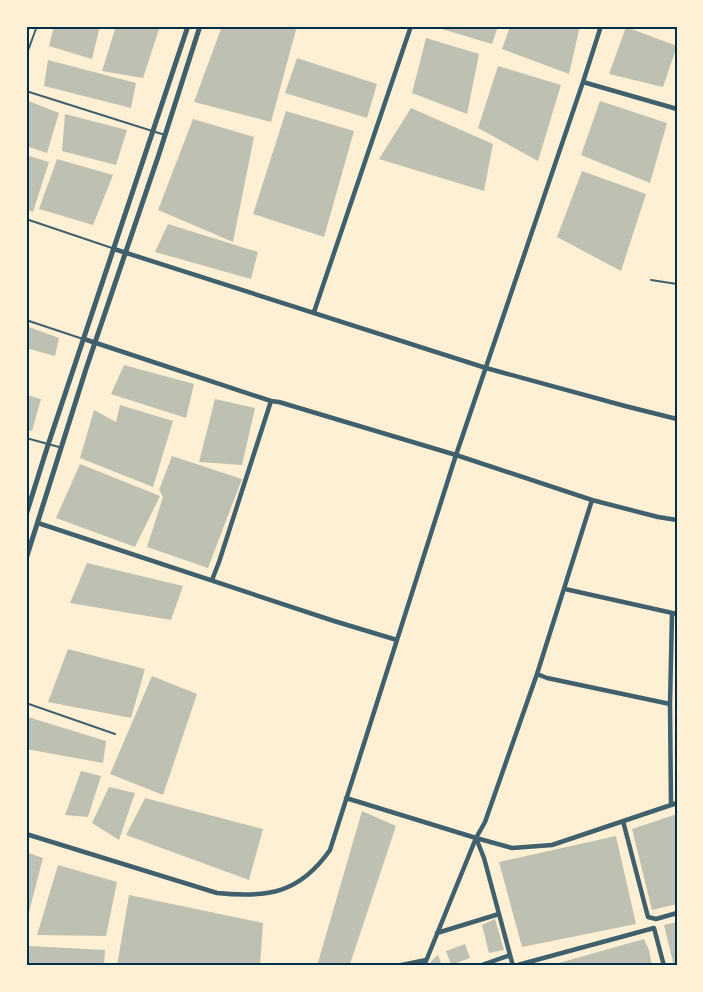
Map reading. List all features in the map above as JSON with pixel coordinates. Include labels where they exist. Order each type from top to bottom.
[{"type":"street","points":[[26,515],[188,26]]},
{"type":"street","points":[[26,559],[200,26]]},
{"type":"street","points":[[314,312],[411,26]]},
{"type":"street","points":[[26,834],[217,893],[233,895],[265,894],[282,890],[299,882],[319,865],[330,850],[456,455],[583,82],[600,26]]},
{"type":"street","points":[[583,82],[677,109]]},
{"type":"street","points":[[114,249],[486,368],[677,419]]},
{"type":"street","points":[[84,339],[271,401],[456,455],[592,500],[677,520]]},
{"type":"street","points":[[212,580],[271,401]]},
{"type":"street","points":[[424,966],[476,838],[486,822],[565,589],[592,500]]},
{"type":"street","points":[[38,523],[396,640]]},
{"type":"street","points":[[565,589],[674,614],[670,704],[671,805]]},
{"type":"street","points":[[537,674],[547,678],[670,704]]},
{"type":"street","points":[[346,798],[512,848],[552,845],[677,803]]},
{"type":"street","points":[[623,821],[648,917],[656,919],[677,913]]},
{"type":"street","points":[[476,838],[484,858],[513,966],[654,928],[664,966]]},
{"type":"street","points":[[437,933],[499,914]]},
{"type":"street","points":[[479,966],[510,955]]},
{"type":"street","points":[[397,966],[426,960]]},
{"type":"lane","points":[[26,56],[37,26]]},
{"type":"lane","points":[[26,91],[165,135]]},
{"type":"lane","points":[[26,219],[114,249]]},
{"type":"lane","points":[[651,280],[677,284]]},
{"type":"lane","points":[[26,320],[84,339]]},
{"type":"lane","points":[[26,438],[62,448]]},
{"type":"lane","points":[[26,703],[115,734]]},
{"type":"building","points":[[54,26],[100,26],[92,59],[49,46]]},
{"type":"building","points":[[116,26],[160,26],[143,78],[102,71]]},
{"type":"building","points":[[222,26],[297,26],[271,122],[194,102]]},
{"type":"building","points":[[432,26],[498,26],[492,44]]},
{"type":"building","points":[[510,26],[580,26],[569,74],[502,49]]},
{"type":"building","points":[[626,27],[677,46],[663,87],[609,74]]},
{"type":"building","points":[[426,38],[479,54],[467,114],[412,93]]},
{"type":"building","points":[[297,58],[377,84],[367,118],[285,93]]},
{"type":"building","points":[[48,60],[136,83],[131,108],[44,86]]},
{"type":"building","points":[[498,66],[561,85],[538,161],[478,128]]},
{"type":"building","points":[[26,100],[59,113],[47,153],[26,146]]},
{"type":"building","points":[[600,101],[667,123],[650,183],[581,155]]},
{"type":"building","points":[[411,108],[493,144],[484,191],[379,159]]},
{"type":"building","points":[[286,111],[354,131],[324,237],[253,214]]},
{"type":"building","points":[[65,114],[127,130],[116,165],[62,151]]},
{"type":"building","points":[[193,119],[254,137],[233,242],[158,210]]},
{"type":"building","points":[[26,155],[49,162],[33,212],[26,209]]},
{"type":"building","points":[[57,159],[113,175],[93,225],[39,209]]},
{"type":"building","points":[[582,171],[646,194],[621,271],[557,237]]},
{"type":"building","points":[[168,224],[258,252],[251,279],[155,252]]},
{"type":"building","points":[[26,326],[59,338],[55,356],[26,348]]},
{"type":"building","points":[[124,365],[194,384],[186,418],[111,394]]},
{"type":"building","points":[[26,395],[41,399],[32,431],[26,429]]},
{"type":"building","points":[[215,399],[255,408],[242,465],[199,462]]},
{"type":"building","points":[[120,405],[173,421],[153,487],[80,458],[94,410],[116,422]]},
{"type":"building","points":[[172,456],[242,479],[208,568],[147,547],[163,497],[159,490]]},
{"type":"building","points":[[80,464],[160,496],[135,547],[56,518]]},
{"type":"building","points":[[87,563],[183,586],[171,620],[70,603]]},
{"type":"building","points":[[68,649],[145,669],[131,718],[48,702]]},
{"type":"building","points":[[152,676],[197,694],[163,795],[110,774]]},
{"type":"building","points":[[28,717],[106,741],[103,763],[26,749],[26,722]]},
{"type":"building","points":[[81,771],[101,776],[88,817],[65,815]]},
{"type":"building","points":[[109,787],[135,793],[119,840],[92,823]]},
{"type":"building","points":[[145,798],[263,829],[249,880],[126,835]]},
{"type":"building","points":[[362,811],[396,826],[350,964],[317,966]]},
{"type":"building","points":[[677,814],[677,904],[652,910],[632,829]]},
{"type":"building","points":[[616,836],[636,924],[522,947],[499,862]]},
{"type":"building","points":[[26,852],[43,858],[28,916],[26,915]]},
{"type":"building","points":[[58,865],[117,882],[106,936],[37,935]]},
{"type":"building","points":[[129,895],[263,923],[260,966],[117,966]]},
{"type":"building","points":[[495,919],[504,950],[489,953],[482,925]]},
{"type":"building","points":[[677,922],[677,966],[674,966],[664,925]]},
{"type":"building","points":[[644,939],[649,950],[652,966],[548,966]]},
{"type":"building","points":[[465,944],[470,958],[451,965],[446,951]]},
{"type":"building","points":[[29,946],[105,950],[104,966],[26,966]]},
{"type":"building","points":[[438,955],[442,966],[430,966],[431,961]]}]
